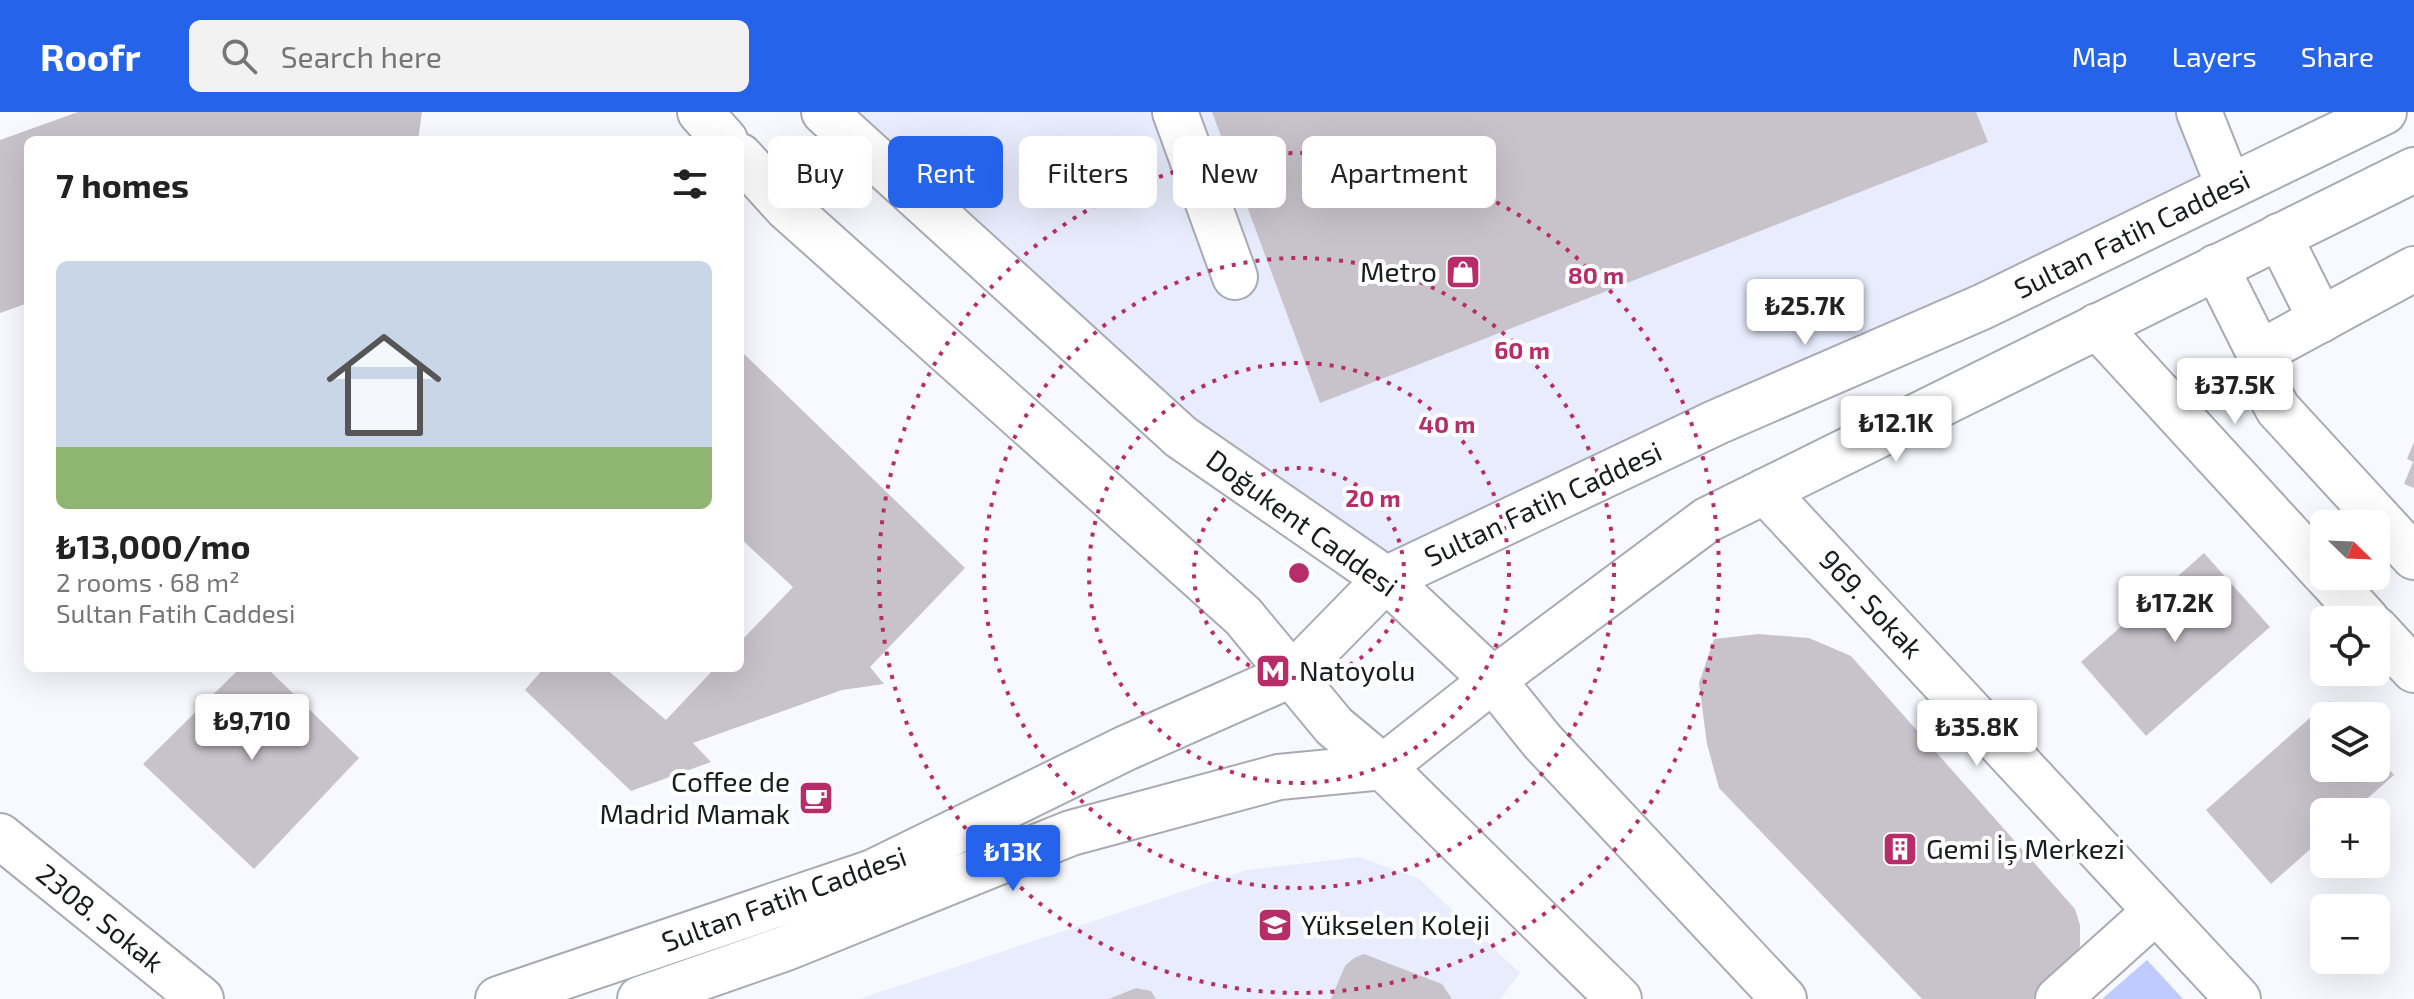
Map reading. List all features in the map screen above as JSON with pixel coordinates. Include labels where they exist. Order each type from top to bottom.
[{"type":"main road","points":[[700,112],[721,136]]},
{"type":"main road","name":"Doğukent Caddesi","points":[[824,112],[1181,437],[1386,579],[1493,680],[1542,741],[1784,999]]},
{"type":"main road","points":[[1175,112],[1235,277]]},
{"type":"main road","points":[[2199,112],[2229,187]]},
{"type":"main road","name":"Sultan Fatih Caddesi","points":[[498,999],[873,872],[1126,748],[1293,674],[1386,579],[1717,422],[1982,307],[2384,112]]},
{"type":"main road","points":[[744,160],[798,217],[1243,616],[1334,726],[1383,767],[1619,999]]},
{"type":"main road","points":[[1383,767],[1493,680],[1707,520],[2414,170]]},
{"type":"main road","points":[[2279,236],[2321,320]]},
{"type":"main road","points":[[2216,267],[2259,353],[2262,380],[2278,409],[2414,557]]},
{"type":"main road","points":[[2259,353],[2414,269]]},
{"type":"main road","points":[[2097,326],[2310,557]]},
{"type":"main road","name":"969. Sokak","points":[[1765,491],[2238,999]]},
{"type":"main road","points":[[2340,590],[2355,606]]},
{"type":"main road","points":[[2390,644],[2414,670]]},
{"type":"main road","name":"Sultan Fatih Caddesi","points":[[640,999],[786,948],[1071,833],[1279,777],[1383,767]]},
{"type":"main road","name":"2308. Sokak","points":[[0,836],[201,999]]},
{"type":"main road","points":[[2058,999],[2156,911]]},
{"type":"shaded area","points":[[824,112],[2199,112],[2229,187],[1386,579],[1180,437],[929,208],[1003,208],[1003,136],[888,136],[888,170],[872,156],[872,136],[850,136]]},
{"type":"shaded area","name":"Yükselen Koleji","points":[[1359,857],[1418,878],[1520,973],[1500,999],[859,999],[1247,870]]},
{"type":"shaded area","points":[[2147,960],[2183,999],[2102,999]]},
{"type":"building","points":[[78,112],[422,112],[419,136],[24,136],[24,304],[0,313],[0,140]]},
{"type":"building","name":"Metro","points":[[1212,112],[1976,112],[1988,142],[1320,403],[1248,208],[1286,208],[1286,136],[1221,136]]},
{"type":"building","points":[[744,354],[965,568],[870,667],[884,684],[842,690],[693,743],[711,762],[631,791],[525,690],[541,672],[610,672],[666,720],[711,672],[744,672],[744,638],[793,587],[744,542]]},
{"type":"building","points":[[2414,442],[2414,488],[2404,484],[2413,462],[2407,459]]},
{"type":"building","points":[[2204,553],[2270,627],[2146,736],[2081,662]]},
{"type":"building","name":"Gemi İş Merkezi","points":[[1759,634],[1809,638],[1851,656],[2075,909],[2080,925],[2080,946],[2073,962],[2033,999],[1922,999],[1719,788],[1707,744],[1699,683],[1714,639]]},
{"type":"building","points":[[236,672],[271,672],[359,758],[254,869],[143,764]]},
{"type":"building","points":[[2310,718],[2310,782],[2386,782],[2368,798],[2310,798],[2310,849],[2271,884],[2206,810]]},
{"type":"building","points":[[1364,954],[1442,984],[1452,999],[1331,999],[1345,966]]},
{"type":"building","points":[[1136,988],[1151,991],[1156,999],[1109,999]]},
{"type":"place","name":"Metro","points":[[1463,272]]},
{"type":"place","name":"Natoyolu","points":[[1273,671]]},
{"type":"place","name":"Coffee de Madrid Mamak","points":[[816,798]]},
{"type":"place","name":"Gemi İş Merkezi","points":[[1900,849]]},
{"type":"place","name":"Yükselen Koleji","points":[[1275,925]]}]
